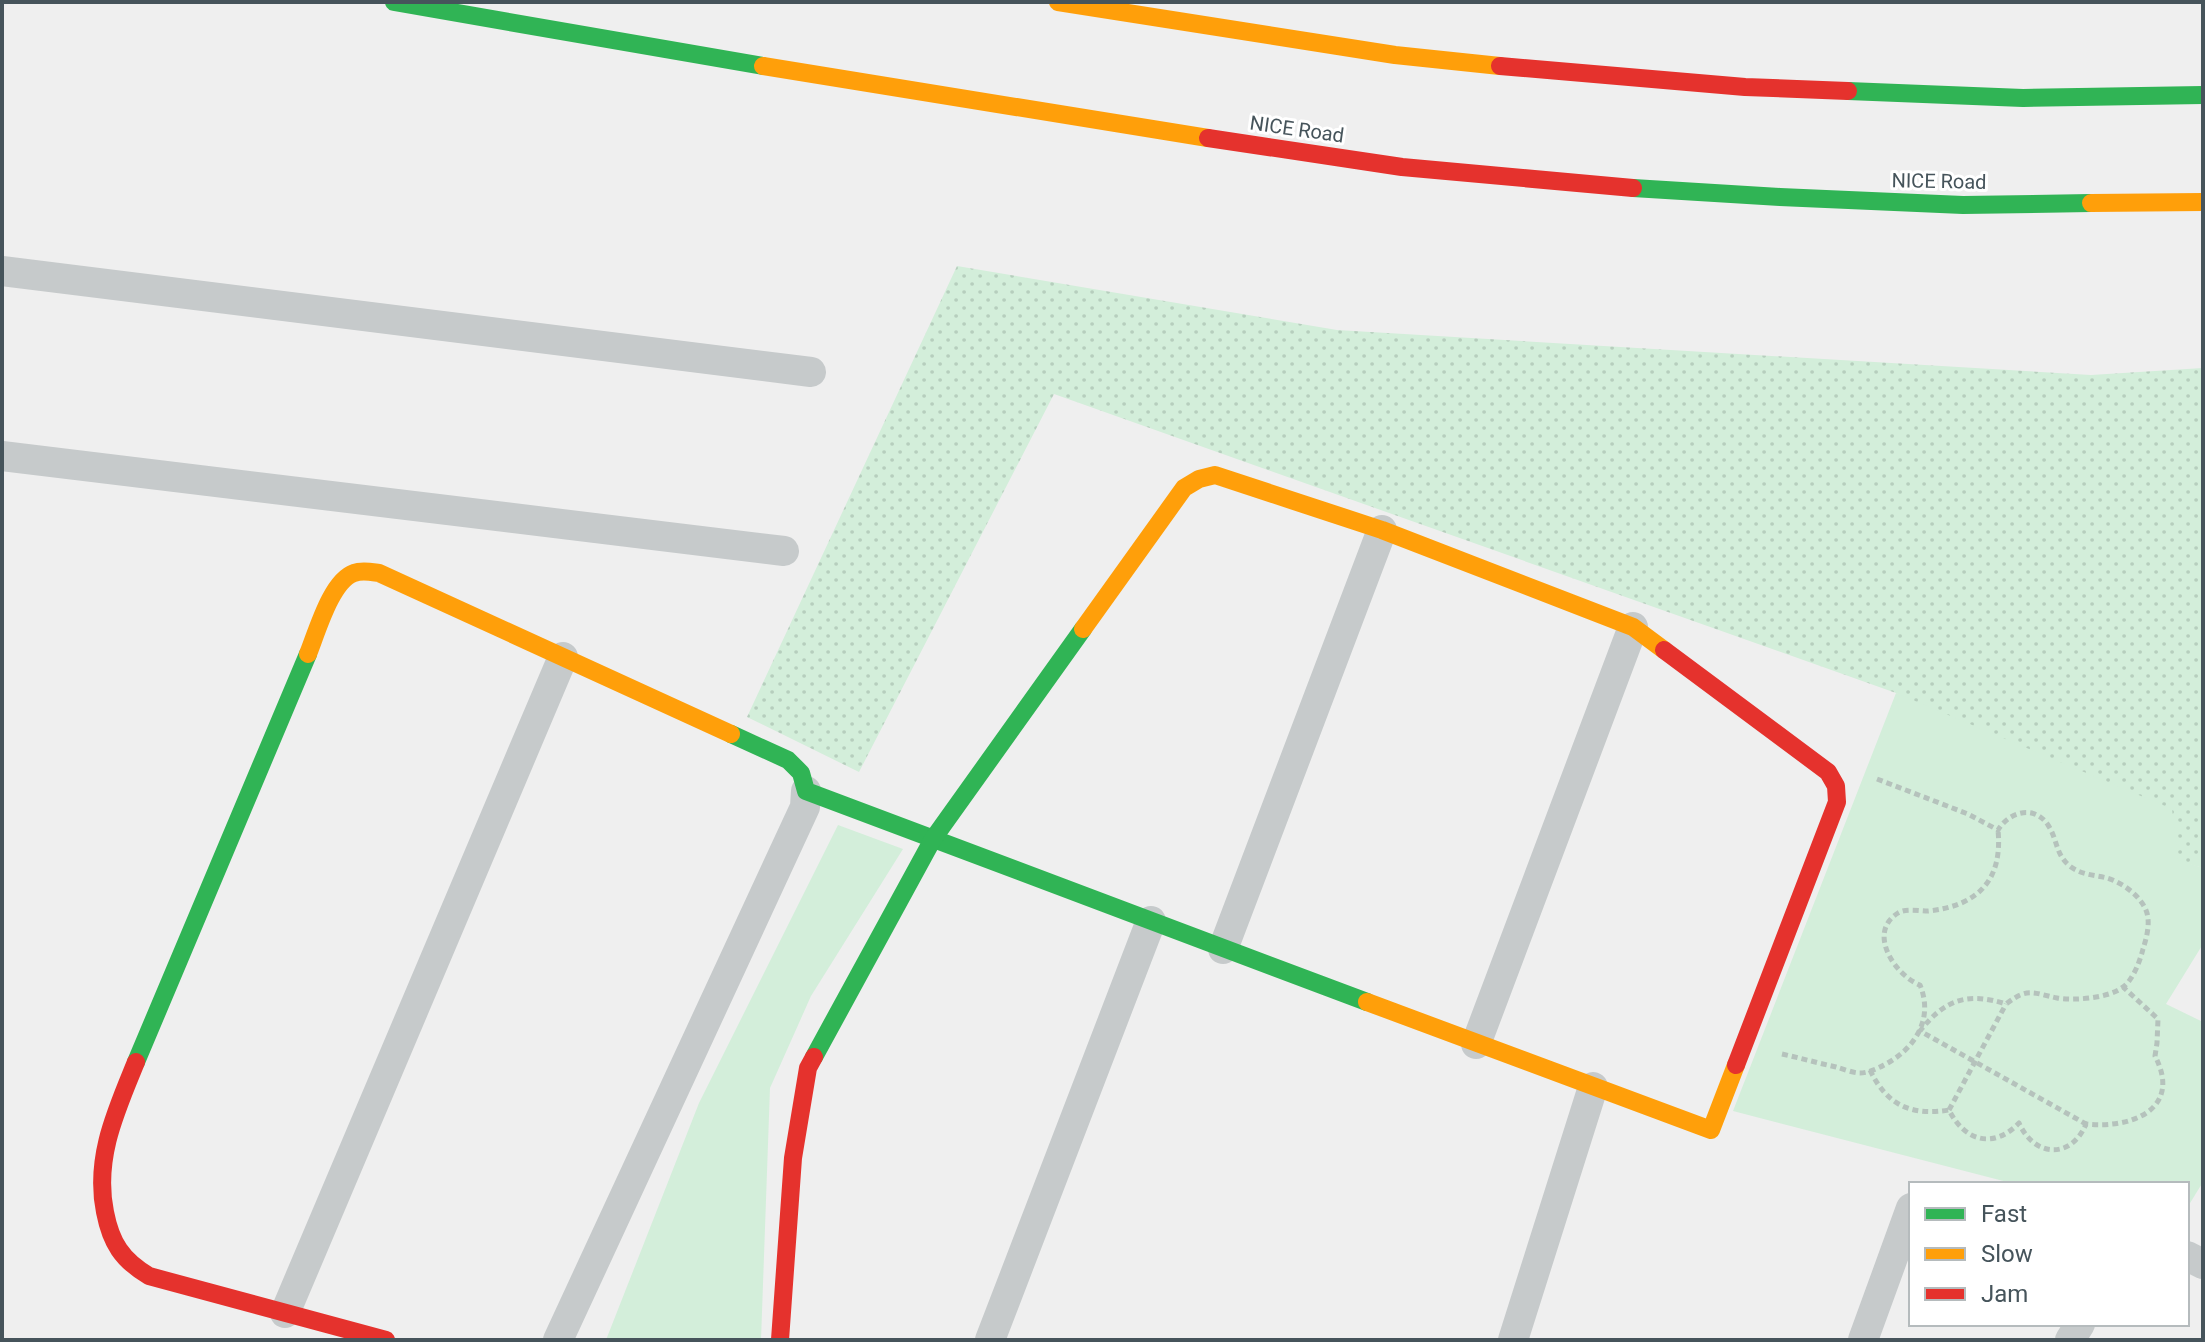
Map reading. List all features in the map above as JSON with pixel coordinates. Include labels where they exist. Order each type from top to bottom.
[{"type":"main road","name":"NICE Road","points":[[394,2],[757,65],[1402,167],[1575,184],[1810,199],[1963,205],[2203,202]]},
{"type":"main road","points":[[1058,2],[1395,55],[1563,73],[1745,87],[2023,98],[2203,95]]},
{"type":"main road","points":[[386,1340],[149,1276],[130,1265],[116,1247],[104,1209],[102,1163],[108,1132],[118,1105],[336,587],[347,574],[363,570],[379,573],[788,760],[801,773],[806,791],[933,839],[1151,921],[1223,949],[1476,1044],[1711,1130],[1837,802],[1836,786],[1828,772],[1633,627],[1382,530],[1215,475],[1199,479],[1184,488],[933,839],[808,1068],[793,1158],[780,1340]]},
{"type":"street","points":[[2,271],[811,372]]},
{"type":"street","points":[[2,456],[784,551]]},
{"type":"street","points":[[1223,949],[1382,530]]},
{"type":"street","points":[[1476,1044],[1633,627]]},
{"type":"street","points":[[285,1313],[563,657]]},
{"type":"street","points":[[558,1340],[805,807],[806,791]]},
{"type":"street","points":[[990,1340],[1151,921]]},
{"type":"street","points":[[1513,1340],[1593,1087]]},
{"type":"street","points":[[1863,1340],[1909,1214]]},
{"type":"path","points":[[1869,776],[1968,814],[1998,830]]},
{"type":"path","points":[[1920,1031],[1925,1019],[1924,994],[1920,985],[1904,977],[1889,956],[1885,944],[1888,923],[1902,910],[1953,907],[1979,892],[1989,882],[1999,856],[1998,830],[2012,815],[2023,812],[2042,818],[2049,826],[2062,859],[2071,867],[2109,878],[2124,886],[2143,905],[2149,917],[2147,934],[2135,970],[2123,987],[2094,997],[2075,999],[2029,993],[2006,1004],[1949,1110]]},
{"type":"path","points":[[1920,1031],[2086,1124],[2105,1126],[2125,1123],[2142,1116],[2157,1104],[2163,1078],[2155,1056],[2158,1019],[2123,987]]},
{"type":"path","points":[[1744,1043],[1861,1073],[1904,1052],[1932,1015],[1948,1005],[1967,999],[1987,998],[2006,1004]]},
{"type":"path","points":[[1870,1070],[1876,1083],[1895,1103],[1913,1111],[1931,1113],[1949,1110]]},
{"type":"path","points":[[1949,1110],[1965,1132],[1978,1138],[2001,1137],[2019,1123],[2032,1143],[2055,1150],[2075,1142],[2086,1124]]},
{"type":"green space","points":[[957,266],[1337,330],[2091,375],[2203,368],[2203,868],[2178,861],[1896,693],[1054,394],[859,772],[747,717]]},
{"type":"green space","points":[[1896,693],[2172,809],[2178,860],[2203,868],[2203,944],[2166,1004],[2203,1022],[2203,1182],[2189,1205],[2189,1182],[2007,1182],[1733,1111]]},
{"type":"green space","points":[[838,825],[903,849],[811,996],[770,1088],[761,1340],[606,1340],[699,1103]]},
{"type":"traffic: fast","points":[[394,2],[763,66]]},
{"type":"traffic: fast","points":[[1848,91],[2023,98],[2203,95]]},
{"type":"traffic: fast","points":[[1633,188],[1963,205],[2091,203]]},
{"type":"traffic: fast","points":[[814,1057],[933,839],[1083,629]]},
{"type":"traffic: fast","points":[[136,1062],[308,654]]},
{"type":"traffic: fast","points":[[731,734],[788,760],[801,773],[806,791],[1367,1002]]},
{"type":"traffic: slow","points":[[1058,2],[1395,55],[1500,66]]},
{"type":"traffic: slow","points":[[763,66],[1208,138]]},
{"type":"traffic: slow","points":[[2091,203],[2203,202]]},
{"type":"traffic: slow","points":[[1083,629],[1184,488],[1199,479],[1215,475],[1382,530],[1633,627],[1664,650]]},
{"type":"traffic: slow","points":[[308,654],[338,586],[354,573],[379,573],[731,734]]},
{"type":"traffic: slow","points":[[1367,1002],[1711,1130],[1736,1065]]},
{"type":"traffic: jam","points":[[1500,66],[1745,87],[1848,91]]},
{"type":"traffic: jam","points":[[1208,138],[1402,167],[1633,188]]},
{"type":"traffic: jam","points":[[1664,650],[1828,772],[1836,786],[1837,802],[1736,1065]]},
{"type":"traffic: jam","points":[[780,1340],[793,1158],[808,1068],[814,1057]]},
{"type":"traffic: jam","points":[[136,1062],[109,1135],[102,1173],[108,1223],[114,1242],[125,1257],[149,1276],[386,1340]]}]
